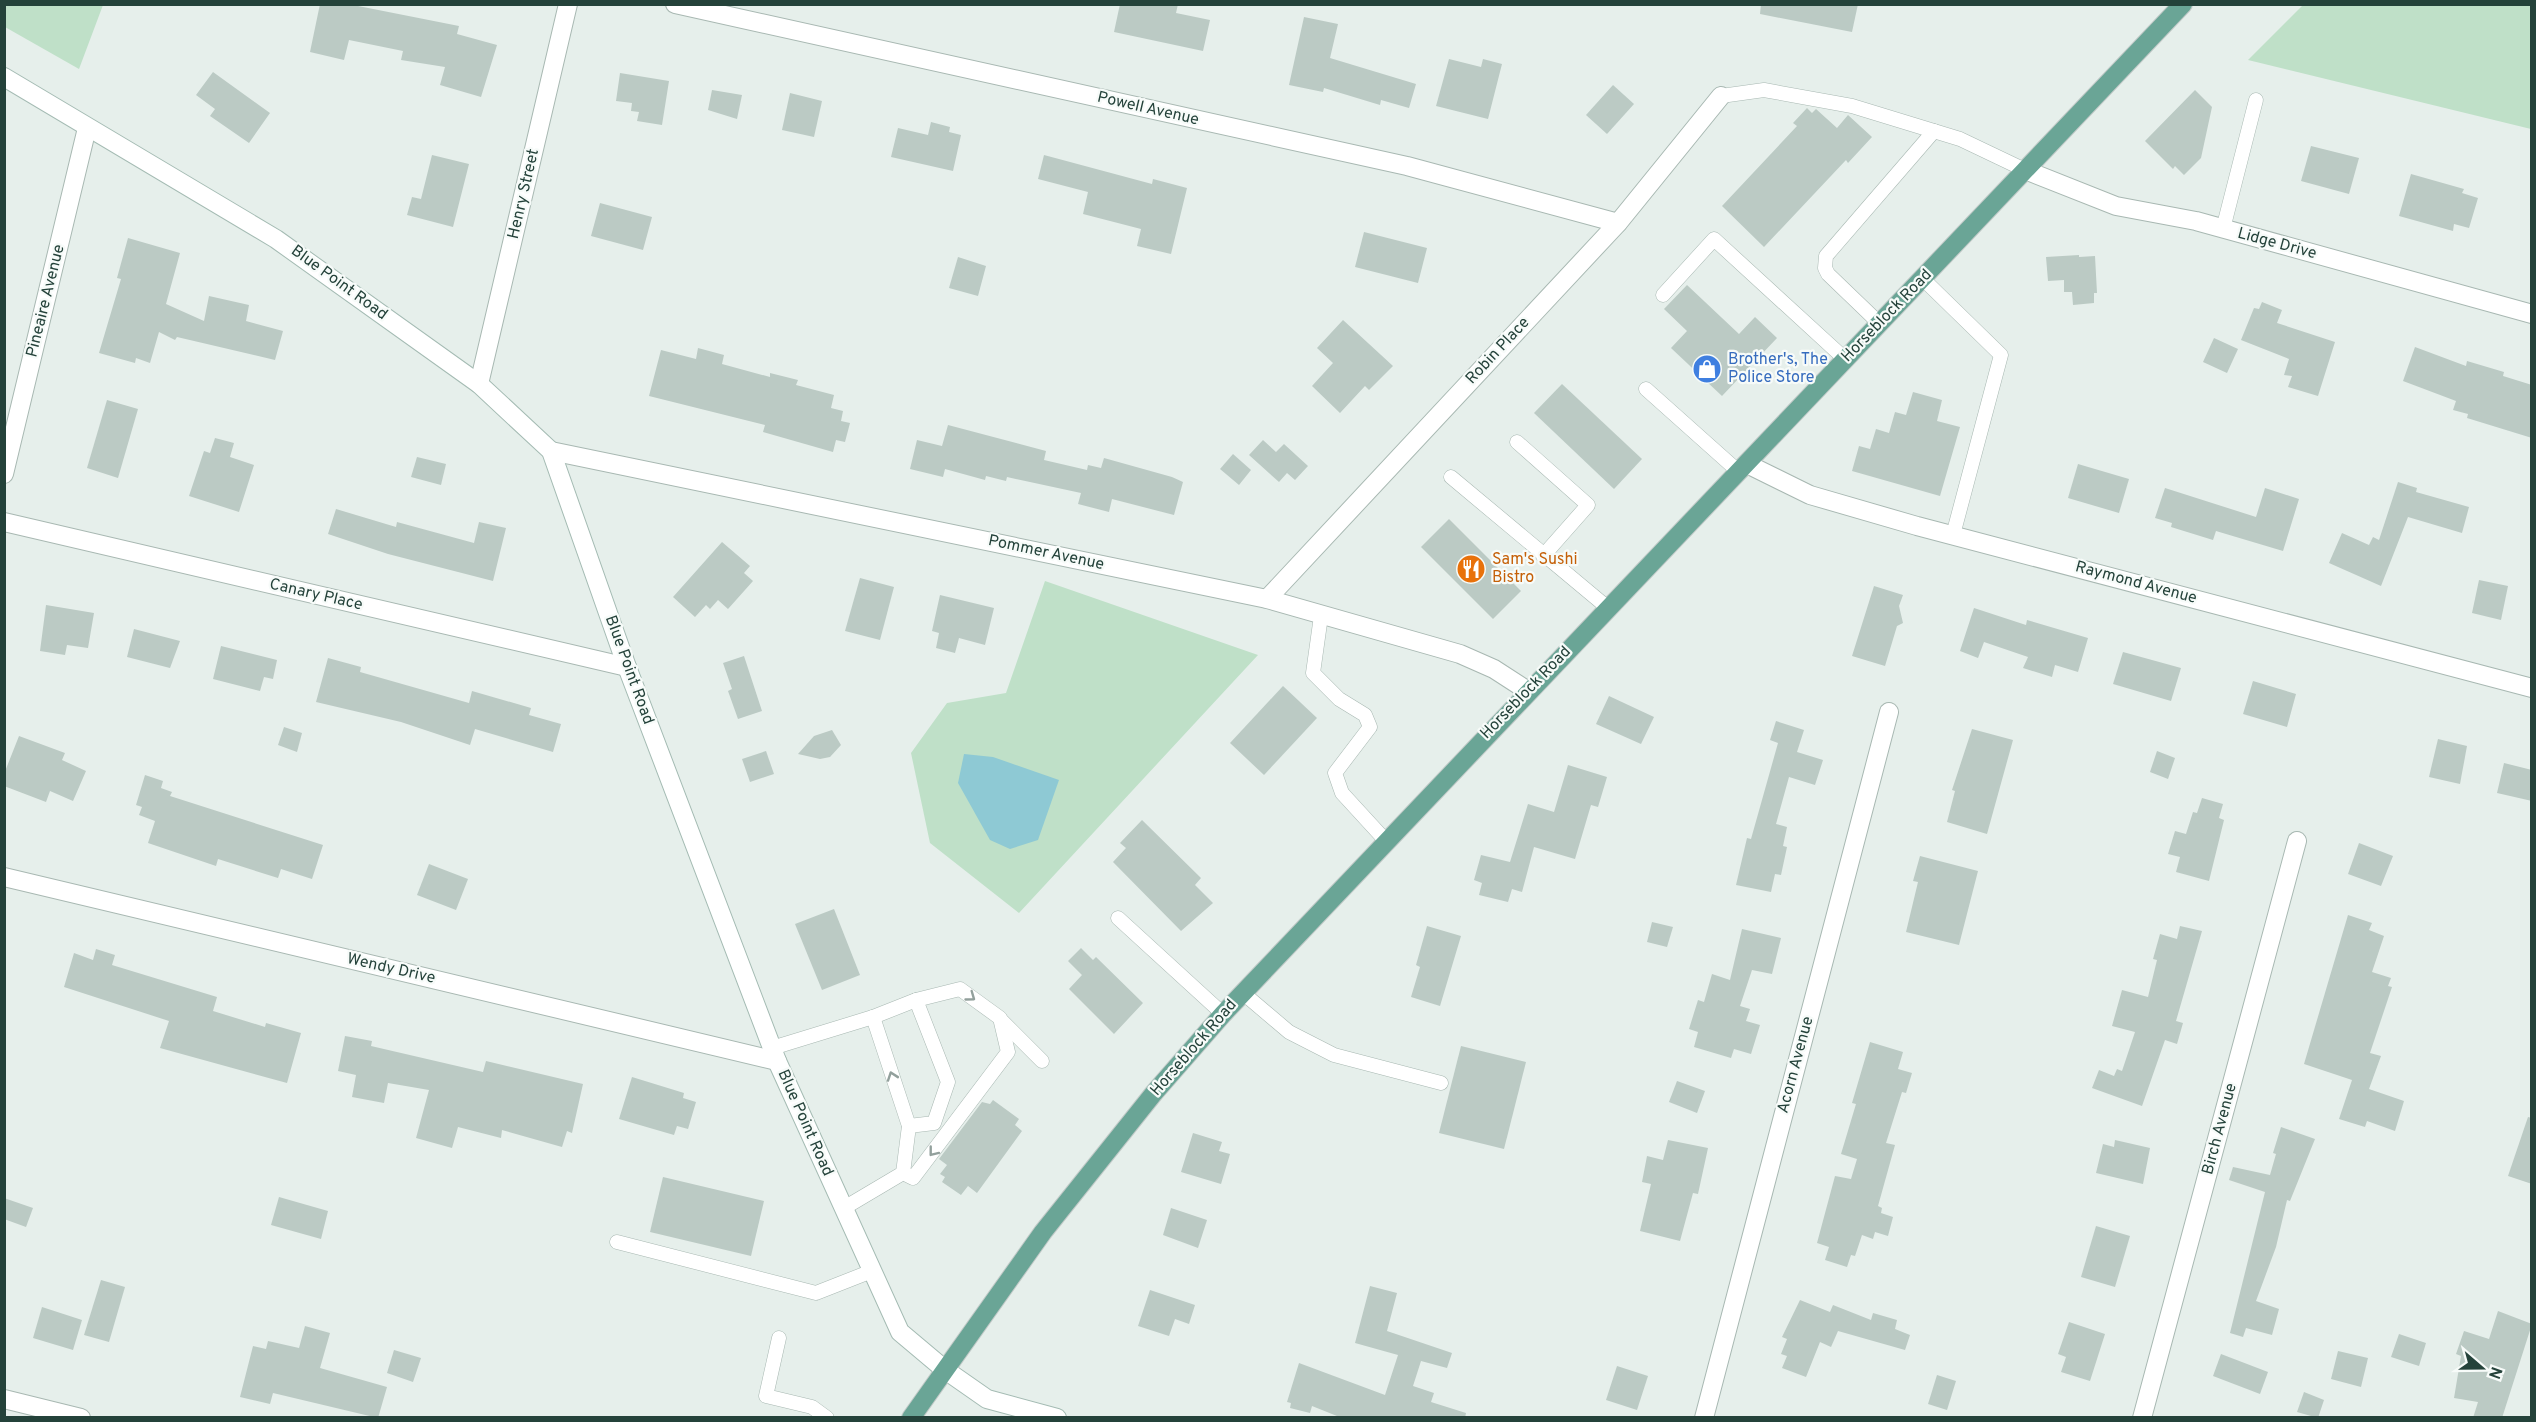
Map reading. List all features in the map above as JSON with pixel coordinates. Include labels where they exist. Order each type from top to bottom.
[{"type":"main road","name":"Horseblock Road","points":[[911,1418],[1043,1232],[1223,1014],[2183,4]]},
{"type":"street","name":"Henry Street","points":[[480,384],[568,4]]},
{"type":"street","name":"Powell Avenue","points":[[675,4],[1407,166],[1618,223]]},
{"type":"street","name":"Blue Point Road","points":[[4,77],[276,238],[480,384],[551,450],[627,668],[775,1054],[900,1332],[944,1369],[987,1399],[1057,1418]]},
{"type":"street","name":"Robin Place","points":[[1267,599],[1618,223],[1721,96]]},
{"type":"street","name":"Pineaire Avenue","points":[[4,474],[87,128]]},
{"type":"street","name":"Lidge Drive","points":[[2025,170],[2116,206],[2223,229],[2532,314]]},
{"type":"street","name":"Pommer Avenue","points":[[551,450],[1267,599],[1460,654],[1494,669],[1528,691]]},
{"type":"street","name":"Raymond Avenue","points":[[1743,468],[1810,495],[1953,535],[2532,688]]},
{"type":"street","name":"Canary Place","points":[[4,522],[627,668]]},
{"type":"street","name":"Acorn Avenue","points":[[1704,1418],[1889,712]]},
{"type":"street","name":"Birch Avenue","points":[[2142,1418],[2297,841]]},
{"type":"street","name":"Wendy Drive","points":[[4,877],[775,1054]]},
{"type":"street","points":[[4,1399],[81,1418]]},
{"type":"lane","points":[[1721,96],[1751,90],[1775,91],[1852,106],[1960,139],[2025,170]]},
{"type":"lane","points":[[2223,229],[2256,100]]},
{"type":"lane","points":[[1879,323],[1828,274],[1825,268],[1826,256],[1934,131]]},
{"type":"lane","points":[[1664,295],[1714,239],[1845,359]]},
{"type":"lane","points":[[1922,278],[2001,355],[1953,535]]},
{"type":"lane","points":[[1646,389],[1743,468]]},
{"type":"lane","points":[[1517,442],[1588,505],[1543,556]]},
{"type":"lane","points":[[1451,477],[1608,608]]},
{"type":"lane","points":[[1322,616],[1313,673],[1339,699],[1365,716],[1370,727],[1335,773],[1342,793],[1386,841]]},
{"type":"lane","points":[[1118,918],[1223,1014]]},
{"type":"lane","points":[[775,1054],[916,1000],[960,989],[1000,1018],[1042,1061]]},
{"type":"lane","points":[[1243,993],[1289,1032],[1334,1054],[1441,1083]]},
{"type":"lane","points":[[909,1126],[934,1123],[948,1082],[916,1000]]},
{"type":"lane","points":[[873,1017],[909,1126],[903,1173]]},
{"type":"lane","points":[[903,1173],[913,1178],[1008,1052],[1000,1018]]},
{"type":"lane","points":[[844,1208],[903,1173]]},
{"type":"lane","points":[[617,1242],[816,1293],[872,1271]]},
{"type":"lane","points":[[779,1338],[766,1396],[812,1407],[827,1418]]},
{"type":"green space","points":[[5,4],[103,5],[79,69],[5,27]]},
{"type":"green space","points":[[2303,5],[2531,5],[2531,129],[2248,60]]},
{"type":"green space","points":[[1045,581],[1258,655],[1019,913],[930,843],[911,753],[947,703],[1006,693]]},
{"type":"water","points":[[964,754],[993,757],[1059,780],[1038,840],[1010,849],[990,840],[958,783]]},
{"type":"building","points":[[320,4],[348,4],[459,26],[457,34],[497,45],[481,97],[440,85],[445,67],[401,60],[403,51],[349,40],[344,60],[310,52]]},
{"type":"building","points":[[1120,4],[1178,4],[1176,13],[1210,20],[1203,51],[1114,32]]},
{"type":"building","points":[[1761,4],[1858,4],[1852,32],[1760,14]]},
{"type":"building","points":[[1304,17],[1338,24],[1330,58],[1416,84],[1409,108],[1381,100],[1380,105],[1324,88],[1323,92],[1289,85]]},
{"type":"building","points":[[1449,59],[1481,67],[1483,59],[1502,64],[1488,119],[1436,106]]},
{"type":"building","points":[[213,72],[270,113],[249,143],[210,116],[215,109],[196,95]]},
{"type":"building","points":[[620,73],[669,81],[662,125],[637,121],[639,112],[631,111],[632,103],[616,101]]},
{"type":"building","points":[[1613,85],[1634,104],[1607,134],[1586,115]]},
{"type":"building","points":[[712,90],[742,95],[737,119],[708,110]]},
{"type":"building","points":[[2195,90],[2212,107],[2201,158],[2184,175],[2175,166],[2173,169],[2145,141]]},
{"type":"building","points":[[790,93],[822,101],[814,137],[782,130]]},
{"type":"building","points":[[1807,108],[1812,113],[1816,109],[1837,128],[1848,115],[1872,137],[1848,163],[1846,160],[1764,247],[1722,206],[1797,126],[1793,123]]},
{"type":"building","points":[[931,122],[950,127],[949,132],[961,135],[953,171],[891,157],[898,128],[928,135]]},
{"type":"building","points":[[2311,146],[2359,158],[2349,194],[2301,181]]},
{"type":"building","points":[[432,155],[469,164],[453,227],[407,215],[412,197],[421,199]]},
{"type":"building","points":[[1044,155],[1152,184],[1153,179],[1187,188],[1171,254],[1137,246],[1141,229],[1083,214],[1088,192],[1038,179]]},
{"type":"building","points":[[2411,174],[2464,189],[2462,193],[2478,198],[2469,228],[2454,224],[2453,231],[2399,216]]},
{"type":"building","points":[[600,203],[652,217],[643,250],[591,236]]},
{"type":"building","points":[[1364,232],[1427,248],[1418,283],[1355,267]]},
{"type":"building","points":[[128,238],[180,253],[166,304],[204,321],[209,296],[249,305],[246,321],[283,331],[275,360],[177,337],[175,340],[159,332],[150,363],[136,358],[135,363],[99,353],[121,279],[117,278]]},
{"type":"building","points":[[2079,255],[2079,257],[2095,256],[2097,293],[2094,293],[2094,303],[2073,305],[2072,292],[2064,292],[2064,280],[2048,281],[2046,257]]},
{"type":"building","points":[[958,257],[986,266],[978,296],[949,288]]},
{"type":"building","points":[[1687,285],[1739,334],[1755,317],[1777,338],[1722,396],[1671,348],[1687,331],[1664,309]]},
{"type":"building","points":[[2262,302],[2282,310],[2277,323],[2335,342],[2318,396],[2288,387],[2292,376],[2284,375],[2289,359],[2241,340],[2254,308],[2259,309]]},
{"type":"building","points":[[1343,320],[1393,366],[1369,390],[1365,386],[1340,413],[1312,386],[1333,363],[1317,348]]},
{"type":"building","points":[[2214,338],[2238,349],[2227,373],[2203,362]]},
{"type":"building","points":[[2415,347],[2466,366],[2467,361],[2504,372],[2503,376],[2532,385],[2532,438],[2467,418],[2468,414],[2453,410],[2456,401],[2403,381]]},
{"type":"building","points":[[698,348],[724,355],[722,364],[770,377],[770,373],[798,380],[796,385],[834,395],[831,408],[843,411],[841,421],[850,423],[845,442],[836,440],[833,452],[763,432],[765,425],[649,396],[661,350],[696,359]]},
{"type":"building","points":[[1562,384],[1642,459],[1614,489],[1534,413]]},
{"type":"building","points":[[1913,392],[1942,400],[1937,421],[1960,427],[1940,496],[1852,471],[1859,446],[1870,449],[1876,429],[1889,433],[1895,412],[1906,415]]},
{"type":"building","points":[[107,400],[138,409],[118,478],[87,468]]},
{"type":"building","points":[[948,425],[1046,451],[1044,460],[1087,470],[1088,465],[1101,468],[1104,458],[1172,477],[1183,482],[1174,515],[1112,499],[1109,512],[1078,504],[1081,493],[1007,477],[1006,481],[986,476],[985,480],[945,469],[943,477],[910,469],[917,440],[942,446]]},
{"type":"building","points":[[215,438],[234,443],[230,457],[254,465],[239,512],[189,496],[204,451],[210,453]]},
{"type":"building","points":[[1263,440],[1276,452],[1284,444],[1308,466],[1295,480],[1287,473],[1279,482],[1249,455]]},
{"type":"building","points":[[1233,454],[1251,470],[1239,485],[1220,469]]},
{"type":"building","points":[[417,457],[446,464],[441,485],[411,477]]},
{"type":"building","points":[[2078,464],[2129,479],[2119,513],[2068,498]]},
{"type":"building","points":[[2398,482],[2417,488],[2416,492],[2469,507],[2462,533],[2408,517],[2381,586],[2329,563],[2342,533],[2369,545],[2373,537],[2379,540]]},
{"type":"building","points":[[2165,488],[2256,517],[2265,488],[2299,499],[2283,551],[2216,531],[2213,540],[2171,527],[2172,523],[2155,518]]},
{"type":"building","points":[[336,509],[396,527],[397,522],[474,543],[479,522],[506,528],[493,581],[388,554],[328,534]]},
{"type":"building","name":"Sam's Sushi Bistro","points":[[1449,519],[1521,591],[1493,619],[1421,547]]},
{"type":"building","points":[[722,542],[750,566],[744,573],[753,581],[728,609],[718,600],[710,609],[706,605],[695,617],[673,597]]},
{"type":"building","points":[[860,578],[894,587],[880,640],[845,631]]},
{"type":"building","points":[[2479,580],[2508,586],[2501,620],[2472,613]]},
{"type":"building","points":[[1874,586],[1903,595],[1899,606],[1903,623],[1897,626],[1885,666],[1852,656]]},
{"type":"building","points":[[940,595],[994,608],[985,645],[959,638],[955,653],[936,648],[939,633],[932,631]]},
{"type":"building","points":[[46,605],[94,613],[88,648],[67,645],[65,655],[40,651]]},
{"type":"building","points":[[1974,608],[2026,625],[2027,620],[2088,638],[2078,672],[2055,665],[2052,677],[2023,668],[2028,657],[1984,642],[1978,658],[1960,651]]},
{"type":"building","points":[[134,629],[180,641],[170,668],[127,657]]},
{"type":"building","points":[[221,646],[277,660],[273,679],[264,677],[260,691],[213,679]]},
{"type":"building","points":[[2123,652],[2181,668],[2171,701],[2113,684]]},
{"type":"building","points":[[744,656],[762,711],[738,719],[728,691],[732,689],[723,663]]},
{"type":"building","points":[[328,658],[361,667],[360,672],[469,703],[472,691],[531,708],[529,715],[561,724],[553,752],[475,729],[470,745],[401,722],[316,702]]},
{"type":"building","points":[[2253,681],[2296,694],[2287,727],[2243,714]]},
{"type":"building","points":[[1283,686],[1317,718],[1264,775],[1230,743]]},
{"type":"building","points":[[1609,696],[1654,717],[1641,744],[1596,724]]},
{"type":"building","points":[[1776,721],[1804,730],[1797,752],[1823,760],[1815,785],[1789,777],[1776,824],[1787,827],[1783,846],[1787,847],[1781,875],[1775,874],[1771,892],[1736,885],[1747,838],[1751,839],[1778,743],[1770,740]]},
{"type":"building","points":[[284,727],[302,733],[297,752],[278,745]]},
{"type":"building","points":[[1972,729],[2013,740],[1987,834],[1947,822],[1955,791],[1952,790]]},
{"type":"building","points":[[832,730],[841,745],[830,757],[820,759],[798,754],[814,736]]},
{"type":"building","points":[[19,736],[65,753],[62,760],[86,771],[73,801],[50,791],[46,802],[4,786],[4,774]]},
{"type":"building","points":[[2438,739],[2467,746],[2460,784],[2429,777]]},
{"type":"building","points":[[766,751],[774,774],[750,782],[742,759]]},
{"type":"building","points":[[2157,751],[2175,758],[2168,779],[2150,772]]},
{"type":"building","points":[[2504,763],[2532,770],[2532,801],[2497,793]]},
{"type":"building","points":[[1568,765],[1607,777],[1598,807],[1591,805],[1575,859],[1534,847],[1522,892],[1512,889],[1508,902],[1479,895],[1482,883],[1474,880],[1481,855],[1510,862],[1528,804],[1554,812]]},
{"type":"building","points":[[145,775],[163,781],[161,788],[172,792],[170,796],[323,845],[312,879],[281,869],[278,878],[218,859],[216,866],[148,843],[155,821],[139,815],[142,807],[136,805]]},
{"type":"building","points":[[2202,798],[2223,804],[2219,818],[2224,820],[2209,881],[2176,872],[2180,857],[2168,854],[2175,831],[2186,834],[2193,812],[2197,813]]},
{"type":"building","points":[[1142,820],[1201,878],[1195,885],[1213,903],[1181,931],[1113,862],[1126,848],[1120,843]]},
{"type":"building","points":[[2359,843],[2393,856],[2381,886],[2348,874]]},
{"type":"building","points":[[1920,856],[1978,871],[1959,945],[1906,932],[1918,882],[1913,881]]},
{"type":"building","points":[[429,864],[468,879],[456,910],[417,895]]},
{"type":"building","points":[[834,909],[860,975],[822,990],[795,924]]},
{"type":"building","points":[[2348,915],[2372,923],[2369,930],[2384,936],[2372,972],[2391,978],[2388,986],[2392,987],[2370,1053],[2381,1056],[2369,1089],[2404,1101],[2395,1131],[2367,1121],[2365,1127],[2339,1119],[2352,1080],[2304,1064]]},
{"type":"building","points":[[1652,922],[1673,927],[1667,947],[1647,942]]},
{"type":"building","points":[[1427,926],[1461,936],[1440,1006],[1411,997],[1420,967],[1416,965]]},
{"type":"building","points":[[2180,926],[2202,931],[2176,1021],[2183,1023],[2177,1044],[2165,1040],[2142,1106],[2092,1088],[2099,1070],[2114,1076],[2117,1069],[2122,1071],[2135,1032],[2112,1026],[2122,990],[2148,997],[2157,960],[2153,959],[2160,934],[2177,939]]},
{"type":"building","points":[[1742,929],[1781,938],[1772,974],[1752,970],[1740,1006],[1750,1009],[1746,1021],[1760,1025],[1751,1054],[1734,1049],[1731,1058],[1694,1047],[1698,1032],[1689,1029],[1698,1000],[1704,1002],[1712,974],[1730,980]]},
{"type":"building","points":[[1081,948],[1093,960],[1096,957],[1143,1003],[1114,1034],[1069,989],[1082,975],[1068,961]]},
{"type":"building","points":[[96,949],[115,955],[112,965],[217,997],[213,1011],[265,1027],[266,1023],[301,1033],[287,1083],[160,1048],[169,1021],[64,987],[74,953],[93,960]]},
{"type":"building","points":[[345,1036],[372,1041],[371,1046],[483,1072],[486,1061],[583,1084],[572,1133],[567,1131],[562,1147],[502,1130],[501,1138],[458,1127],[452,1148],[416,1138],[429,1090],[388,1083],[384,1103],[352,1097],[356,1075],[338,1071]]},
{"type":"building","points":[[1870,1042],[1903,1052],[1898,1069],[1912,1073],[1906,1093],[1902,1092],[1886,1143],[1895,1145],[1878,1206],[1882,1208],[1881,1213],[1893,1217],[1888,1236],[1875,1232],[1873,1239],[1862,1235],[1855,1256],[1851,1255],[1847,1267],[1825,1260],[1829,1247],[1817,1243],[1835,1176],[1851,1179],[1857,1159],[1841,1154],[1856,1104],[1852,1103]]},
{"type":"building","points":[[1461,1046],[1526,1062],[1504,1149],[1439,1133]]},
{"type":"building","points":[[632,1077],[684,1093],[683,1098],[696,1102],[688,1129],[677,1126],[674,1135],[619,1119]]},
{"type":"building","points":[[1677,1081],[1705,1091],[1697,1113],[1669,1102]]},
{"type":"building","points":[[993,1100],[1019,1119],[1015,1125],[1022,1131],[977,1193],[968,1186],[961,1195],[942,1182],[945,1177],[940,1174],[947,1165],[939,1159],[982,1102],[990,1104]]},
{"type":"building","points":[[2528,1117],[2532,1118],[2532,1184],[2508,1176]]},
{"type":"building","points":[[2281,1127],[2315,1139],[2290,1201],[2287,1200],[2276,1247],[2256,1301],[2279,1309],[2272,1335],[2246,1328],[2243,1337],[2230,1333],[2265,1192],[2229,1180],[2233,1167],[2270,1175],[2276,1154],[2273,1153]]},
{"type":"building","points":[[1193,1133],[1222,1142],[1219,1151],[1230,1154],[1221,1184],[1181,1172]]},
{"type":"building","points":[[1668,1140],[1708,1148],[1698,1194],[1693,1193],[1680,1241],[1640,1231],[1651,1184],[1642,1182],[1647,1156],[1663,1160]]},
{"type":"building","points":[[2115,1140],[2150,1148],[2143,1184],[2096,1173],[2103,1144],[2114,1147]]},
{"type":"building","points":[[663,1177],[764,1201],[751,1256],[650,1232]]},
{"type":"building","points":[[279,1197],[328,1211],[321,1239],[271,1225]]},
{"type":"building","points":[[4,1198],[33,1208],[26,1227],[4,1219]]},
{"type":"building","points":[[1171,1208],[1207,1220],[1198,1248],[1163,1235]]},
{"type":"building","points":[[2096,1226],[2130,1236],[2115,1287],[2081,1277]]},
{"type":"building","points":[[101,1280],[125,1287],[109,1342],[84,1335]]},
{"type":"building","points":[[1370,1286],[1397,1293],[1387,1331],[1452,1353],[1447,1368],[1421,1361],[1413,1386],[1434,1393],[1431,1402],[1466,1413],[1465,1418],[1342,1418],[1312,1406],[1310,1413],[1290,1408],[1291,1403],[1287,1402],[1299,1363],[1385,1395],[1398,1355],[1355,1343]]},
{"type":"building","points":[[1150,1290],[1195,1305],[1189,1324],[1175,1319],[1169,1336],[1138,1326]]},
{"type":"building","points":[[1800,1300],[1830,1312],[1833,1305],[1871,1320],[1873,1313],[1897,1320],[1895,1329],[1910,1335],[1905,1350],[1838,1331],[1831,1347],[1820,1342],[1806,1377],[1782,1368],[1787,1356],[1781,1354],[1787,1339],[1782,1337]]},
{"type":"building","points":[[42,1307],[82,1320],[73,1350],[33,1338]]},
{"type":"building","points":[[2498,1311],[2532,1324],[2502,1418],[2473,1418],[2478,1402],[2454,1398],[2461,1356],[2456,1354],[2464,1331],[2489,1339]]},
{"type":"building","points":[[2069,1322],[2105,1334],[2090,1381],[2061,1372],[2066,1357],[2058,1354]]},
{"type":"building","points":[[305,1326],[330,1333],[320,1368],[387,1387],[378,1418],[273,1393],[270,1404],[240,1397],[253,1346],[266,1349],[268,1341],[299,1348]]},
{"type":"building","points":[[2399,1334],[2426,1343],[2419,1366],[2391,1357]]},
{"type":"building","points":[[394,1350],[421,1358],[413,1382],[387,1373]]},
{"type":"building","points":[[2338,1351],[2368,1358],[2361,1387],[2331,1379]]},
{"type":"building","points":[[2221,1354],[2268,1372],[2260,1394],[2213,1376]]},
{"type":"building","points":[[1617,1366],[1648,1376],[1637,1410],[1606,1400]]},
{"type":"building","points":[[1937,1375],[1956,1381],[1947,1410],[1928,1404]]},
{"type":"building","points":[[2304,1392],[2324,1400],[2318,1418],[2297,1412]]},
{"type":"place","name":"Brother's, The Police Store","points":[[1707,369]]},
{"type":"place","name":"Sam's Sushi Bistro","points":[[1471,569]]}]
